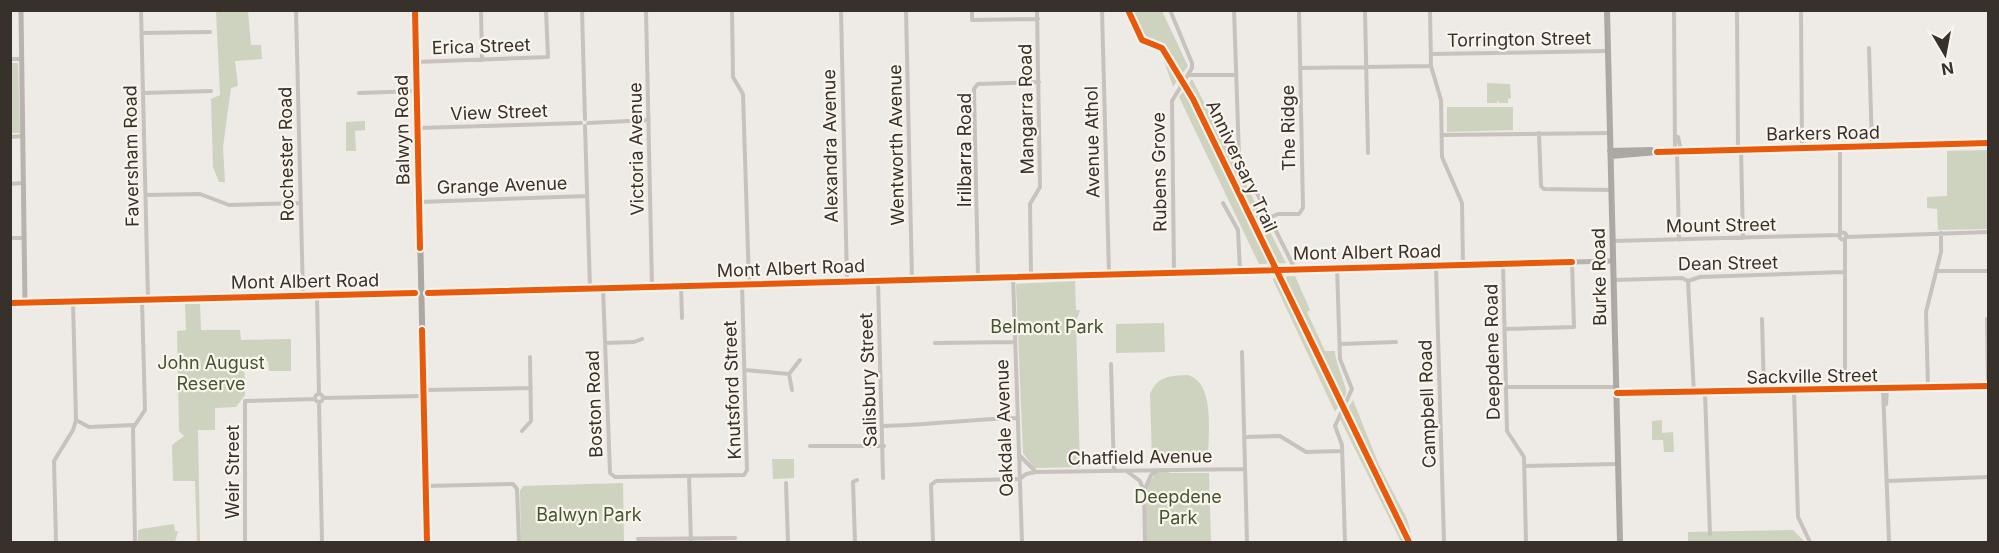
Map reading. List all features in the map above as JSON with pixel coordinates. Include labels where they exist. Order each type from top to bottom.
[{"type":"main road","points":[[21,10],[25,303]]},
{"type":"main road","name":"Balwyn Road","points":[[415,10],[427,543]]},
{"type":"main road","name":"Burke Road","points":[[1607,10],[1620,543]]},
{"type":"main road","points":[[1610,134],[1617,146],[1624,150]]},
{"type":"main road","name":"Barkers Road","points":[[1610,154],[1989,144]]},
{"type":"main road","name":"Barkers Road","points":[[1610,154],[1624,150],[1657,152]]},
{"type":"main road","name":"Mont Albert Road","points":[[10,303],[1613,261]]},
{"type":"main road","name":"Sackville Street","points":[[1616,390],[1635,394],[1989,386]]},
{"type":"street","name":"Faversham Road","points":[[135,543],[135,425],[145,410],[146,195],[141,10]]},
{"type":"street","name":"Rochester Road","points":[[296,10],[303,296]]},
{"type":"street","points":[[481,10],[482,60]]},
{"type":"street","name":"Erica Street","points":[[416,62],[548,57],[546,10]]},
{"type":"street","points":[[582,10],[590,289]]},
{"type":"street","name":"Victoria Avenue","points":[[646,10],[652,286]]},
{"type":"street","points":[[732,10],[733,77],[743,94],[749,284]]},
{"type":"street","name":"Alexandra Avenue","points":[[841,10],[847,282]]},
{"type":"street","name":"Wentworth Avenue","points":[[906,10],[912,279]]},
{"type":"street","points":[[972,10],[972,20],[1038,19]]},
{"type":"street","name":"Mangarra Road","points":[[1031,276],[1030,204],[1040,187],[1037,10]]},
{"type":"street","name":"Avenue Athol","points":[[1102,10],[1109,274]]},
{"type":"street","points":[[1170,10],[1192,63],[1192,69],[1201,76]]},
{"type":"street","points":[[1234,10],[1239,157],[1292,269]]},
{"type":"street","name":"The Ridge","points":[[1269,218],[1278,214],[1299,214],[1304,208],[1299,10]]},
{"type":"street","points":[[1365,10],[1368,153]]},
{"type":"street","points":[[1430,10],[1431,66],[1441,100],[1442,157],[1450,179],[1459,190],[1462,203],[1463,265]]},
{"type":"street","points":[[1674,10],[1679,240]]},
{"type":"street","points":[[1737,10],[1743,238]]},
{"type":"street","points":[[1801,10],[1804,148]]},
{"type":"street","points":[[141,33],[210,32]]},
{"type":"street","points":[[1869,48],[1872,146]]},
{"type":"street","name":"Torrington Street","points":[[1431,54],[1608,51]]},
{"type":"street","points":[[10,59],[22,59]]},
{"type":"street","name":"Torrington Street","points":[[1300,69],[1431,66]]},
{"type":"street","name":"Rubens Grove","points":[[1174,272],[1172,101],[1192,69]]},
{"type":"street","points":[[1188,75],[1235,75]]},
{"type":"street","name":"Irilbarra Road","points":[[978,278],[974,89],[978,84],[1039,82]]},
{"type":"street","points":[[143,93],[211,91]]},
{"type":"street","points":[[359,93],[417,91]]},
{"type":"street","name":"View Street","points":[[417,128],[649,120]]},
{"type":"street","points":[[1539,133],[1541,186],[1544,189],[1612,190]]},
{"type":"street","points":[[1442,135],[1610,134]]},
{"type":"street","points":[[10,137],[24,136]]},
{"type":"street","points":[[1840,147],[1847,390]]},
{"type":"street","points":[[10,184],[23,183]]},
{"type":"street","points":[[146,195],[200,194],[228,205],[301,203]]},
{"type":"street","name":"Grange Avenue","points":[[419,202],[587,196]]},
{"type":"street","points":[[1223,203],[1238,230],[1240,270]]},
{"type":"street","name":"Mount Street","points":[[1613,241],[1989,232]]},
{"type":"street","points":[[1928,388],[1926,310],[1941,252],[1941,233]]},
{"type":"street","points":[[10,238],[23,238]]},
{"type":"street","points":[[1505,328],[1574,327],[1572,262]]},
{"type":"street","name":"Deepdene Road","points":[[1503,264],[1507,431],[1521,451],[1524,466],[1526,543]]},
{"type":"street","name":"Campbell Road","points":[[1436,266],[1444,543]]},
{"type":"street","points":[[1337,268],[1341,361],[1351,386],[1351,396],[1337,418],[1335,428],[1342,451],[1346,543]]},
{"type":"street","points":[[1936,271],[1989,271]]},
{"type":"street","name":"Dean Street","points":[[1614,280],[1682,278],[1688,281],[1700,277],[1844,272]]},
{"type":"street","name":"Oakdale Avenue","points":[[1013,276],[1022,543]]},
{"type":"street","name":"Salisbury Street","points":[[878,281],[884,478]]},
{"type":"street","points":[[1688,281],[1692,393]]},
{"type":"street","name":"Knutsford Street","points":[[689,476],[747,473],[742,284]]},
{"type":"street","points":[[681,286],[682,318]]},
{"type":"street","name":"Boston Road","points":[[603,288],[610,473],[615,477],[689,476]]},
{"type":"street","points":[[317,296],[319,394],[315,399],[319,403]]},
{"type":"street","points":[[56,543],[54,461],[76,420],[73,302]]},
{"type":"street","points":[[1762,319],[1764,392]]},
{"type":"street","points":[[1987,320],[1989,379]]},
{"type":"street","points":[[605,343],[634,342],[642,339]]},
{"type":"street","points":[[935,343],[1015,342]]},
{"type":"street","points":[[1340,344],[1396,342]]},
{"type":"street","points":[[1242,352],[1247,543]]},
{"type":"street","points":[[522,431],[531,421],[530,357]]},
{"type":"street","points":[[792,390],[789,374],[800,360]]},
{"type":"street","points":[[1111,364],[1114,471]]},
{"type":"street","points":[[746,370],[789,374]]},
{"type":"street","points":[[1506,387],[1602,385],[1616,390]]},
{"type":"street","points":[[319,394],[323,398],[531,388]]},
{"type":"street","points":[[1885,389],[1889,543]]},
{"type":"street","points":[[1794,391],[1798,517],[1810,543]]},
{"type":"street","points":[[1706,393],[1710,534]]},
{"type":"street","points":[[322,543],[319,403],[323,398]]},
{"type":"street","name":"Weir Street","points":[[245,543],[245,401],[315,399]]},
{"type":"street","points":[[883,426],[1018,418]]},
{"type":"street","points":[[76,420],[88,427],[135,425]]},
{"type":"street","points":[[1244,437],[1280,436],[1306,452],[1342,451]]},
{"type":"street","points":[[810,446],[884,446]]},
{"type":"street","points":[[1020,456],[1035,472]]},
{"type":"street","points":[[1524,466],[1618,464]]},
{"type":"street","name":"Chatfield Avenue","points":[[933,543],[932,482],[1020,479],[1026,474],[1035,472],[1245,469]]},
{"type":"street","points":[[1144,490],[1151,475],[1160,470]]},
{"type":"street","points":[[1126,471],[1140,481],[1144,490],[1145,543]]},
{"type":"street","points":[[689,476],[691,540]]},
{"type":"street","points":[[1888,481],[1989,477]]},
{"type":"street","points":[[855,543],[853,482],[857,480]]},
{"type":"street","points":[[786,483],[788,543]]},
{"type":"street","points":[[426,486],[513,484],[517,489],[519,543]]},
{"type":"street","points":[[638,539],[691,540],[735,537]]},
{"type":"green space","points":[[216,11],[248,11],[251,45],[261,45],[262,59],[235,61],[238,86],[231,88],[223,147],[225,182],[219,182],[213,167],[211,99],[220,95]]},
{"type":"green space","points":[[1123,11],[1162,11],[1188,66],[1173,87],[1160,49],[1139,42]]},
{"type":"green space","points":[[10,63],[18,63],[20,133],[11,133]]},
{"type":"green space","points":[[1192,79],[1286,263],[1259,264],[1179,97]]},
{"type":"green space","points":[[1487,83],[1510,84],[1511,98],[1508,99],[1508,103],[1499,103],[1498,99],[1497,103],[1487,103]]},
{"type":"green space","points":[[1447,107],[1513,107],[1513,130],[1447,132]]},
{"type":"green space","points":[[365,121],[365,130],[355,131],[356,151],[346,151],[346,122]]},
{"type":"green space","points":[[1988,150],[1988,229],[1938,230],[1937,209],[1927,208],[1927,197],[1947,196],[1947,151]]},
{"type":"green space","points":[[1295,276],[1310,310],[1307,312],[1325,351],[1335,351],[1346,394],[1335,412],[1273,280],[1274,277]]},
{"type":"green space","name":"Belmont Park","points":[[1075,281],[1076,310],[1080,310],[1076,322],[1080,467],[1034,468],[1023,453],[1016,284]]},
{"type":"green space","name":"John August Reserve","points":[[185,304],[200,304],[201,330],[240,330],[241,340],[291,339],[291,371],[269,371],[268,361],[244,361],[245,395],[236,407],[215,408],[215,430],[198,430],[200,542],[197,542],[195,481],[173,481],[172,445],[184,436],[179,431],[177,331],[186,330]]},
{"type":"green space","points":[[1164,323],[1165,352],[1116,353],[1116,324]]},
{"type":"green space","points":[[1187,375],[1196,379],[1203,387],[1206,398],[1209,424],[1208,459],[1152,461],[1150,394],[1160,380]]},
{"type":"green space","points":[[1353,400],[1379,465],[1407,519],[1413,542],[1401,542],[1340,419]]},
{"type":"green space","points":[[1662,420],[1662,433],[1673,432],[1674,452],[1664,452],[1663,440],[1652,440],[1652,421]]},
{"type":"green space","points":[[772,459],[794,459],[794,478],[773,479]]},
{"type":"green space","name":"Deepdene Park","points":[[1160,470],[1168,470],[1169,473],[1209,473],[1211,542],[1145,542],[1143,512],[1145,494],[1152,478]]},
{"type":"green space","name":"Balwyn Park","points":[[623,483],[624,542],[521,542],[520,491],[523,486]]},
{"type":"green space","points":[[174,524],[175,531],[178,531],[175,542],[138,542],[138,531],[141,529]]},
{"type":"green space","points":[[1793,530],[1805,542],[1688,542],[1688,532]]},
{"type":"tram line","points":[[1608,10],[1621,542]]},
{"type":"cycle path","points":[[415,10],[420,248]]},
{"type":"cycle path","name":"Anniversary Trail","points":[[1128,10],[1142,40],[1162,48],[1193,99],[1409,542]]},
{"type":"cycle path","points":[[1657,152],[1988,143]]},
{"type":"cycle path","points":[[428,293],[1572,262]]},
{"type":"cycle path","points":[[10,303],[415,293]]},
{"type":"cycle path","points":[[422,330],[427,542]]},
{"type":"cycle path","points":[[1617,393],[1988,386]]}]
